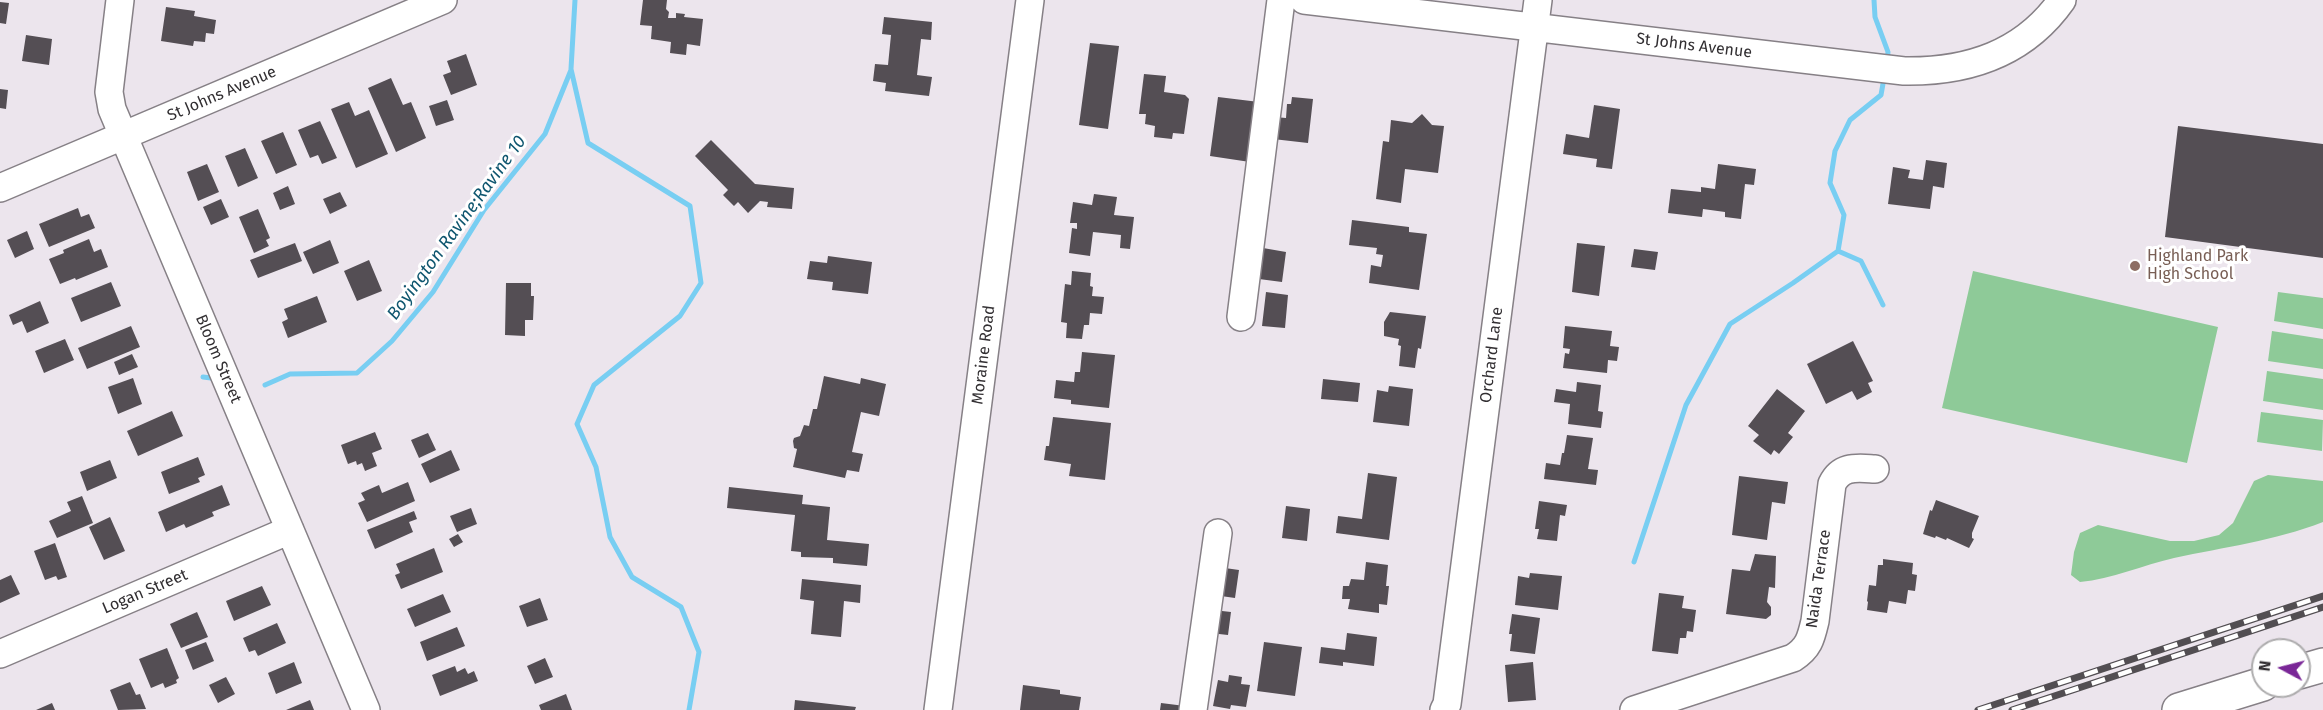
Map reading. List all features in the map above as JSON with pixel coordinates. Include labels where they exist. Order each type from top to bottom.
[{"type":"main road","points":[[2179,710],[2251,688]]},
{"type":"street","name":"Bloom Street","points":[[120,0],[110,92],[112,109],[366,710]]},
{"type":"street","name":"St Johns Avenue","points":[[0,188],[443,0]]},
{"type":"street","name":"Moraine Road","points":[[939,710],[1030,0]]},
{"type":"street","points":[[1240,317],[1281,0]]},
{"type":"street","name":"St Johns Avenue","points":[[1304,0],[1904,70],[1934,71],[1963,67],[1988,59],[2014,46],[2036,30],[2062,0]]},
{"type":"street","name":"Orchard Lane","points":[[1444,710],[1538,0]]},
{"type":"street","name":"Naida Terrace","points":[[1634,710],[1793,658],[1804,651],[1810,643],[1815,621],[1832,484],[1841,471],[1853,468],[1875,469]]},
{"type":"street","name":"Logan Street","points":[[0,654],[290,530]]},
{"type":"street","points":[[1193,710],[1218,533]]},
{"type":"green space","points":[[1973,271],[2218,327],[2187,463],[1942,408]]},
{"type":"green space","points":[[2278,292],[2323,298],[2323,329],[2274,321]]},
{"type":"green space","points":[[2272,331],[2323,339],[2323,369],[2268,361]]},
{"type":"green space","points":[[2267,371],[2323,379],[2323,410],[2263,401]]},
{"type":"green space","points":[[2261,412],[2323,420],[2322,451],[2257,442]]},
{"type":"green space","points":[[2268,475],[2323,481],[2323,522],[2268,539],[2174,558],[2104,578],[2080,582],[2071,575],[2074,552],[2080,533],[2098,525],[2170,541],[2194,541],[2219,535],[2233,523],[2254,481]]},
{"type":"building","points":[[643,0],[667,0],[668,18],[676,18],[676,13],[685,14],[684,17],[703,19],[700,46],[687,44],[686,55],[670,53],[671,42],[651,39],[652,26],[640,25]]},
{"type":"building","points":[[0,2],[9,3],[6,24],[0,23]]},
{"type":"building","points":[[166,7],[195,11],[194,16],[216,20],[214,34],[206,33],[205,42],[194,41],[193,46],[161,41]]},
{"type":"building","points":[[884,17],[932,22],[931,40],[921,39],[917,75],[932,77],[929,96],[885,91],[886,83],[873,81],[875,64],[888,65],[891,35],[882,34]]},
{"type":"building","points":[[26,35],[52,39],[49,65],[22,61]]},
{"type":"building","points":[[1090,43],[1119,46],[1108,129],[1079,125]]},
{"type":"building","points":[[466,54],[477,85],[451,95],[443,75],[451,72],[447,61]]},
{"type":"building","points":[[1144,74],[1166,76],[1164,92],[1185,95],[1189,99],[1184,134],[1173,133],[1172,139],[1154,137],[1155,126],[1145,124],[1146,114],[1139,114]]},
{"type":"building","points":[[391,78],[403,105],[411,102],[426,138],[396,152],[368,88]]},
{"type":"building","points":[[0,89],[8,90],[6,109],[0,108]]},
{"type":"building","points":[[1218,97],[1259,102],[1250,162],[1210,156]]},
{"type":"building","points":[[1292,97],[1313,99],[1308,143],[1273,139],[1275,117],[1286,118],[1287,104],[1291,104]]},
{"type":"building","points":[[447,100],[454,120],[436,126],[429,106]]},
{"type":"building","points":[[349,102],[355,116],[369,110],[388,154],[356,168],[331,109]]},
{"type":"building","points":[[1594,105],[1620,109],[1612,169],[1596,167],[1597,159],[1563,154],[1566,134],[1589,138]]},
{"type":"building","points":[[1422,114],[1432,125],[1444,126],[1438,173],[1405,169],[1401,203],[1376,199],[1383,141],[1389,142],[1391,120],[1412,123]]},
{"type":"building","points":[[320,121],[337,158],[322,164],[318,155],[310,158],[298,130]]},
{"type":"building","name":"Highland Park High School","points":[[2178,126],[2323,144],[2323,258],[2165,237]]},
{"type":"building","points":[[283,132],[297,165],[276,174],[261,141]]},
{"type":"building","points":[[711,140],[755,184],[794,188],[792,209],[767,207],[768,202],[760,201],[748,213],[738,202],[734,206],[723,195],[728,190],[695,156]]},
{"type":"building","points":[[245,148],[258,178],[238,187],[225,156]]},
{"type":"building","points":[[1926,160],[1947,163],[1944,188],[1933,186],[1930,209],[1888,204],[1893,167],[1910,170],[1908,178],[1923,180]]},
{"type":"building","points":[[207,164],[219,192],[198,201],[187,172]]},
{"type":"building","points":[[1718,164],[1756,169],[1754,185],[1745,184],[1741,219],[1725,217],[1725,212],[1703,209],[1702,217],[1668,213],[1671,189],[1701,192],[1701,187],[1715,189]]},
{"type":"building","points":[[288,186],[295,204],[280,210],[273,193]]},
{"type":"building","points":[[340,192],[347,206],[330,214],[323,199]]},
{"type":"building","points":[[1094,194],[1117,197],[1114,215],[1134,217],[1130,249],[1120,248],[1121,235],[1093,232],[1090,256],[1069,253],[1072,228],[1077,229],[1077,223],[1070,223],[1073,202],[1092,205]]},
{"type":"building","points":[[221,199],[229,217],[211,225],[203,207]]},
{"type":"building","points":[[78,208],[81,217],[89,214],[95,228],[49,247],[39,224]]},
{"type":"building","points":[[258,209],[270,238],[266,240],[269,246],[254,253],[239,217]]},
{"type":"building","points":[[1352,220],[1409,227],[1409,232],[1427,234],[1419,290],[1369,283],[1371,265],[1381,267],[1383,255],[1376,254],[1377,248],[1349,245]]},
{"type":"building","points":[[27,231],[34,249],[15,258],[7,240]]},
{"type":"building","points":[[89,239],[94,252],[101,249],[108,267],[60,284],[49,259]]},
{"type":"building","points":[[330,240],[339,263],[313,274],[303,252]]},
{"type":"building","points":[[295,243],[302,261],[258,278],[250,260]]},
{"type":"building","points":[[1577,243],[1605,246],[1599,296],[1572,292]]},
{"type":"building","points":[[1263,248],[1286,252],[1282,282],[1259,279]]},
{"type":"building","points":[[1634,249],[1658,252],[1655,270],[1631,267]]},
{"type":"building","points":[[828,256],[872,262],[868,294],[832,290],[833,282],[807,279],[810,261],[827,263]]},
{"type":"building","points":[[369,260],[382,291],[357,301],[344,271]]},
{"type":"building","points":[[1072,271],[1091,273],[1092,296],[1104,297],[1102,314],[1090,313],[1089,325],[1084,325],[1082,339],[1066,338],[1067,323],[1061,322],[1065,284],[1071,285]]},
{"type":"building","points":[[111,282],[121,306],[81,322],[71,298]]},
{"type":"building","points":[[506,283],[531,283],[531,296],[534,296],[533,320],[525,320],[525,336],[505,335]]},
{"type":"building","points":[[1266,292],[1288,295],[1285,328],[1262,326]]},
{"type":"building","points":[[317,296],[327,322],[288,338],[282,322],[288,319],[284,309]]},
{"type":"building","points":[[40,301],[49,323],[27,333],[22,321],[13,325],[9,315]]},
{"type":"building","points":[[1390,312],[1426,316],[1421,349],[1418,348],[1415,368],[1399,366],[1401,346],[1398,345],[1399,339],[1384,336],[1384,322]]},
{"type":"building","points":[[131,326],[140,347],[87,369],[78,348]]},
{"type":"building","points":[[1565,326],[1612,331],[1610,346],[1619,347],[1617,361],[1608,360],[1607,373],[1563,368],[1565,353],[1569,354],[1570,349],[1563,348]]},
{"type":"building","points":[[65,339],[74,360],[44,373],[35,351]]},
{"type":"building","points":[[1853,341],[1873,381],[1868,383],[1872,392],[1857,400],[1852,391],[1826,404],[1807,364]]},
{"type":"building","points":[[1082,352],[1115,355],[1109,408],[1071,404],[1071,400],[1054,398],[1056,380],[1074,382],[1075,372],[1080,372]]},
{"type":"building","points":[[132,354],[138,367],[119,375],[114,362]]},
{"type":"building","points":[[824,376],[860,384],[861,378],[886,384],[879,416],[861,412],[852,452],[863,454],[859,472],[847,470],[845,478],[793,467],[797,449],[794,448],[794,438],[800,436],[804,425],[809,426],[813,409],[817,409]]},
{"type":"building","points":[[133,378],[142,404],[118,414],[108,387]]},
{"type":"building","points":[[1323,379],[1360,383],[1358,402],[1321,399]]},
{"type":"building","points":[[1577,382],[1601,385],[1598,411],[1603,412],[1601,428],[1568,424],[1570,404],[1554,402],[1556,389],[1576,392]]},
{"type":"building","points":[[1389,386],[1413,389],[1409,426],[1373,422],[1377,390],[1388,392]]},
{"type":"building","points":[[1777,389],[1805,411],[1788,433],[1793,437],[1779,454],[1774,450],[1771,455],[1753,441],[1759,435],[1748,426]]},
{"type":"building","points":[[172,411],[183,436],[138,456],[127,431]]},
{"type":"building","points":[[1053,417],[1111,423],[1105,480],[1069,476],[1071,464],[1044,460],[1046,446],[1049,446]]},
{"type":"building","points":[[375,432],[382,449],[372,453],[377,466],[365,471],[362,463],[357,465],[356,461],[348,464],[341,445]]},
{"type":"building","points":[[428,433],[436,450],[419,458],[411,440]]},
{"type":"building","points":[[1567,435],[1593,438],[1588,469],[1598,470],[1596,485],[1544,479],[1546,463],[1560,465]]},
{"type":"building","points":[[451,450],[460,470],[430,483],[421,464]]},
{"type":"building","points":[[198,457],[205,475],[198,478],[200,482],[169,494],[161,472]]},
{"type":"building","points":[[110,460],[117,478],[87,491],[80,472]]},
{"type":"building","points":[[1368,473],[1397,477],[1389,540],[1336,533],[1338,516],[1362,519]]},
{"type":"building","points":[[1739,476],[1788,482],[1785,504],[1772,502],[1767,540],[1732,535]]},
{"type":"building","points":[[408,482],[415,501],[367,522],[358,503],[365,500],[361,493],[379,485],[382,493]]},
{"type":"building","points":[[222,485],[230,505],[212,512],[214,516],[186,528],[184,524],[166,532],[158,512]]},
{"type":"building","points":[[729,487],[803,495],[802,504],[830,507],[827,540],[869,544],[867,566],[833,563],[833,558],[801,557],[801,552],[791,551],[795,515],[727,508]]},
{"type":"building","points":[[82,496],[93,523],[57,538],[49,521],[71,511],[67,502]]},
{"type":"building","points":[[1936,500],[1979,516],[1972,533],[1974,539],[1969,548],[1947,538],[1946,540],[1923,534],[1930,510],[1932,511]]},
{"type":"building","points":[[1539,501],[1567,505],[1565,516],[1560,515],[1557,541],[1537,539],[1539,529],[1535,529]]},
{"type":"building","points":[[1286,506],[1310,509],[1307,541],[1282,538]]},
{"type":"building","points":[[471,508],[477,524],[457,532],[450,516]]},
{"type":"building","points":[[414,511],[417,519],[409,522],[413,532],[375,549],[367,530]]},
{"type":"building","points":[[110,517],[125,551],[104,560],[89,527]]},
{"type":"building","points":[[458,534],[463,542],[454,547],[449,539]]},
{"type":"building","points":[[55,543],[67,577],[58,580],[56,576],[45,580],[34,551]]},
{"type":"building","points":[[434,548],[443,572],[401,589],[395,575],[400,573],[396,564]]},
{"type":"building","points":[[1755,554],[1776,556],[1775,588],[1769,587],[1767,602],[1771,607],[1771,615],[1766,619],[1726,614],[1732,569],[1750,571]]},
{"type":"building","points":[[1883,559],[1913,563],[1912,574],[1917,575],[1915,591],[1908,590],[1906,604],[1889,601],[1887,613],[1867,610],[1869,585],[1876,586],[1878,565],[1883,565]]},
{"type":"building","points":[[1366,562],[1388,565],[1387,605],[1379,604],[1379,613],[1348,609],[1350,599],[1342,599],[1343,586],[1349,586],[1351,579],[1364,580]]},
{"type":"building","points":[[1218,567],[1239,570],[1235,598],[1214,595]]},
{"type":"building","points":[[1530,573],[1562,576],[1558,610],[1515,605],[1518,576],[1529,578]]},
{"type":"building","points":[[11,575],[20,594],[0,603],[0,580]]},
{"type":"building","points":[[802,579],[861,585],[860,603],[844,601],[841,637],[811,634],[814,601],[800,599]]},
{"type":"building","points":[[262,586],[271,605],[234,621],[226,601]]},
{"type":"building","points":[[1659,593],[1684,596],[1682,608],[1696,610],[1693,632],[1687,631],[1686,638],[1680,638],[1678,654],[1652,651]]},
{"type":"building","points":[[443,594],[451,612],[415,627],[407,609]]},
{"type":"building","points":[[540,598],[548,620],[527,627],[519,606]]},
{"type":"building","points":[[1213,610],[1231,612],[1228,635],[1210,633]]},
{"type":"building","points":[[197,612],[208,637],[181,648],[170,624]]},
{"type":"building","points":[[1512,614],[1540,618],[1535,654],[1510,651],[1512,634],[1509,634]]},
{"type":"building","points":[[277,623],[286,643],[258,656],[255,650],[249,652],[243,638]]},
{"type":"building","points":[[457,627],[465,646],[427,661],[420,642]]},
{"type":"building","points":[[1347,633],[1377,637],[1374,666],[1343,662],[1343,666],[1319,663],[1321,647],[1345,650]]},
{"type":"building","points":[[206,642],[214,661],[193,670],[185,650]]},
{"type":"building","points":[[1264,642],[1302,647],[1295,696],[1257,691]]},
{"type":"building","points":[[167,648],[179,678],[176,680],[177,683],[165,688],[163,683],[151,688],[139,659]]},
{"type":"building","points":[[545,658],[553,677],[535,684],[527,666]]},
{"type":"building","points":[[294,662],[302,683],[276,694],[268,673]]},
{"type":"building","points":[[1533,662],[1536,700],[1508,702],[1505,665]]},
{"type":"building","points":[[455,666],[457,672],[465,668],[468,674],[474,671],[478,681],[440,696],[432,675]]},
{"type":"building","points":[[1229,675],[1242,677],[1241,684],[1250,685],[1246,707],[1231,705],[1230,709],[1213,706],[1218,680],[1228,682]]},
{"type":"building","points":[[226,677],[235,694],[218,703],[209,685]]},
{"type":"building","points":[[130,682],[136,695],[140,694],[146,709],[118,710],[110,690]]},
{"type":"building","points":[[1023,685],[1060,690],[1060,694],[1081,697],[1079,710],[1020,710]]},
{"type":"building","points":[[566,694],[572,710],[541,710],[539,705]]},
{"type":"building","points":[[310,700],[314,710],[286,710]]},
{"type":"building","points":[[795,700],[856,707],[855,710],[794,710]]},
{"type":"building","points":[[52,703],[55,710],[36,710]]},
{"type":"building","points":[[1161,703],[1185,706],[1185,710],[1160,710]]},
{"type":"waterway","name":"Boyington Ravine;Ravine 10","points":[[575,0],[571,69],[588,143],[690,206],[701,283],[680,316],[594,385],[577,424],[596,467],[610,537],[632,577],[681,607],[699,652],[689,710]]},
{"type":"waterway","points":[[1874,0],[1875,17],[1888,52],[1887,62]]},
{"type":"waterway","name":"Boyington Ravine;Ravine 10","points":[[265,385],[290,374],[357,373],[392,341],[433,292],[484,210],[545,134],[571,70]]},
{"type":"waterway","points":[[1634,562],[1686,405],[1730,324],[1838,251],[1844,215],[1830,183],[1835,151],[1850,120],[1881,95],[1884,78]]},
{"type":"waterway","points":[[1838,251],[1861,261],[1883,305]]},
{"type":"waterway","points":[[203,377],[211,378]]},
{"type":"railway","points":[[1978,710],[2323,596]]},
{"type":"railway","points":[[2012,710],[2323,607]]},
{"type":"place","name":"Highland Park High School","points":[[2135,266]]}]
